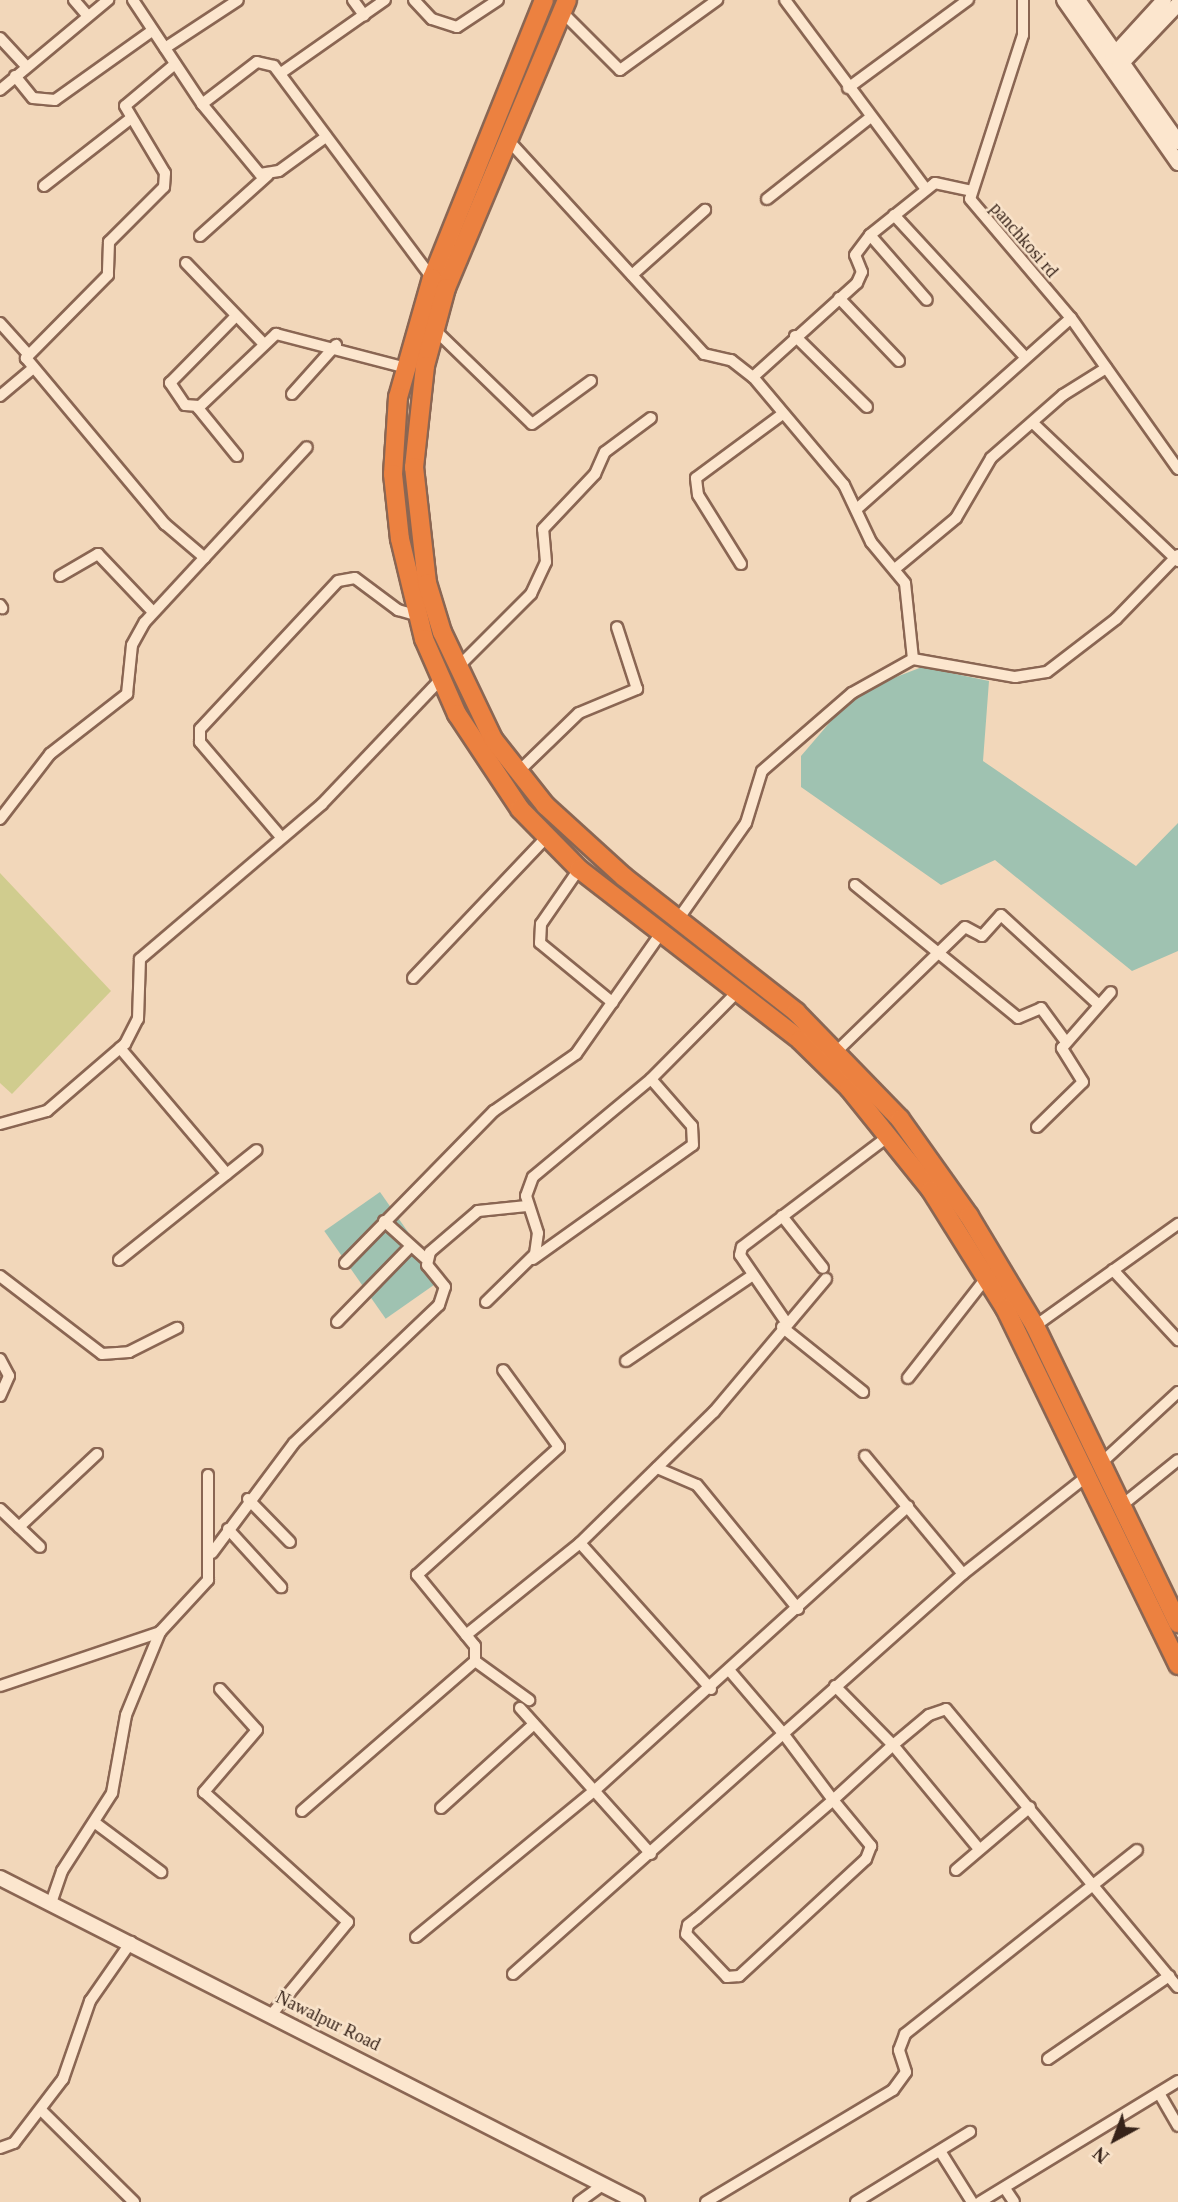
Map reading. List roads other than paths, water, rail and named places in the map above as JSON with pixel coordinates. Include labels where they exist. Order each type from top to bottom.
[{"type":"highway","points":[[544,0],[432,278],[404,367],[393,474],[416,615],[440,680],[491,770],[547,837],[579,869],[739,989],[849,1087],[890,1135],[988,1277],[1178,1665]]},
{"type":"highway","points":[[565,6],[434,329],[424,372],[414,467],[419,529],[427,583],[456,668],[517,773],[578,839],[680,918],[838,1051],[937,1171],[1035,1326],[1178,1623]]},
{"type":"street","points":[[74,0],[88,16]]},
{"type":"street","points":[[0,90],[108,0]]},
{"type":"street","points":[[133,0],[202,104],[251,167],[268,175]]},
{"type":"street","points":[[354,0],[364,15]]},
{"type":"street","points":[[281,74],[385,0]]},
{"type":"street","points":[[414,0],[432,19],[457,27],[498,0]]},
{"type":"street","points":[[565,6],[620,70],[717,0]]},
{"type":"street","points":[[785,0],[848,88],[926,188]]},
{"type":"street","points":[[848,88],[968,0]]},
{"type":"street","points":[[753,377],[861,277],[855,255],[870,235],[926,188],[944,183],[969,190],[1023,35],[1023,0]]},
{"type":"street","points":[[1064,0],[1116,61],[1178,142]]},
{"type":"street","points":[[1078,0],[1178,163]]},
{"type":"street","points":[[1116,61],[1164,0]]},
{"type":"street","points":[[165,48],[234,1]]},
{"type":"street","points":[[1116,61],[1178,4]]},
{"type":"street","points":[[15,76],[33,98],[55,100],[153,30]]},
{"type":"street","points":[[0,38],[26,66]]},
{"type":"street","points":[[202,104],[257,62],[281,74],[323,139],[432,278]]},
{"type":"street","points":[[27,354],[108,275],[109,242],[164,187],[165,173],[130,119],[127,101],[175,64]]},
{"type":"street","points":[[767,199],[871,117]]},
{"type":"street","points":[[44,186],[130,119]]},
{"type":"street","points":[[200,236],[268,175],[323,139]]},
{"type":"street","points":[[509,141],[704,354],[731,360],[753,377],[781,415],[859,507],[872,542],[896,568],[911,596],[913,659]]},
{"type":"street","name":"panchkosi rd","points":[[969,190],[976,209],[1071,318],[1178,469]]},
{"type":"street","points":[[632,275],[705,210]]},
{"type":"street","points":[[894,215],[1023,355]]},
{"type":"street","points":[[870,235],[927,299]]},
{"type":"street","points":[[186,263],[262,342]]},
{"type":"street","points":[[839,298],[899,361]]},
{"type":"street","points":[[236,316],[170,383],[185,405],[199,405],[262,342],[289,334],[336,345],[424,372]]},
{"type":"street","points":[[859,507],[1023,355],[1071,318]]},
{"type":"street","points":[[0,323],[27,354],[30,370],[165,524],[205,558]]},
{"type":"street","points":[[434,329],[532,424],[591,381]]},
{"type":"street","points":[[795,336],[867,407]]},
{"type":"street","points":[[292,394],[336,345]]},
{"type":"street","points":[[896,568],[956,518],[982,467],[1034,424],[1055,401],[1106,369]]},
{"type":"street","points":[[0,396],[30,370]]},
{"type":"street","points":[[199,405],[206,423],[237,456]]},
{"type":"street","points":[[741,564],[710,518],[696,478],[781,415]]},
{"type":"street","points":[[456,668],[531,594],[546,562],[543,529],[595,474],[605,452],[651,418]]},
{"type":"street","points":[[680,918],[746,823],[762,771],[775,755],[852,692],[913,659],[1014,677],[1047,673],[1116,619],[1177,558],[1034,424]]},
{"type":"street","points":[[0,819],[50,754],[127,694],[132,645],[153,612],[307,447]]},
{"type":"street","points":[[60,576],[98,554],[153,612]]},
{"type":"street","points":[[281,836],[200,742],[200,729],[338,581],[355,578],[398,610],[416,615]]},
{"type":"street","points":[[517,773],[579,713],[638,689],[617,627]]},
{"type":"street","points":[[0,1124],[47,1111],[120,1048],[138,1019],[139,958],[322,804],[440,680]]},
{"type":"street","points":[[413,978],[547,837]]},
{"type":"street","points":[[579,869],[547,913],[540,943],[613,1003]]},
{"type":"street","points":[[855,885],[1018,1018],[1041,1009],[1066,1042]]},
{"type":"street","points":[[838,1051],[942,956],[965,927],[982,936],[1001,915],[1099,1005]]},
{"type":"street","points":[[345,1263],[494,1111],[576,1054],[663,930]]},
{"type":"street","points":[[530,1261],[538,1244],[527,1206],[528,1186],[540,1169],[651,1079],[739,989]]},
{"type":"street","points":[[1037,1127],[1083,1082],[1063,1055],[1066,1042],[1111,992]]},
{"type":"street","points":[[120,1048],[227,1174]]},
{"type":"street","points":[[486,1302],[530,1261],[693,1144],[692,1126],[651,1079]]},
{"type":"street","points":[[863,1392],[784,1324],[753,1275],[742,1247],[890,1135]]},
{"type":"street","points":[[119,1260],[257,1150]]},
{"type":"street","points":[[425,1258],[478,1211],[527,1206]]},
{"type":"street","points":[[466,1635],[580,1543],[723,1402],[825,1274],[782,1216]]},
{"type":"street","points":[[212,1552],[248,1499],[295,1443],[439,1305],[445,1287],[425,1258],[408,1248],[384,1221]]},
{"type":"street","points":[[1035,1326],[1178,1224]]},
{"type":"street","points":[[337,1322],[408,1248]]},
{"type":"street","points":[[1113,1270],[1178,1340]]},
{"type":"street","points":[[626,1360],[753,1275]]},
{"type":"street","points":[[908,1378],[988,1277]]},
{"type":"street","points":[[1,1281],[102,1354],[129,1352],[177,1328]]},
{"type":"street","points":[[0,1359],[9,1376],[0,1396]]},
{"type":"street","points":[[302,1811],[475,1661],[475,1646],[419,1582],[420,1567],[559,1447],[503,1370]]},
{"type":"street","points":[[1100,1464],[1178,1392]]},
{"type":"street","points":[[19,1527],[96,1454]]},
{"type":"street","points":[[865,1456],[963,1574]]},
{"type":"street","points":[[1121,1506],[1178,1460]]},
{"type":"street","points":[[657,1468],[697,1485],[798,1609]]},
{"type":"street","points":[[51,1903],[62,1871],[112,1793],[124,1724],[160,1632],[208,1580],[212,1552],[208,1475]]},
{"type":"street","points":[[513,1974],[651,1854],[782,1732],[963,1574],[1086,1477]]},
{"type":"street","points":[[248,1499],[290,1542]]},
{"type":"street","points":[[416,1937],[594,1791],[711,1689],[908,1506]]},
{"type":"street","points":[[0,1509],[40,1547]]},
{"type":"street","points":[[228,1529],[281,1587]]},
{"type":"street","points":[[580,1543],[711,1689]]},
{"type":"street","points":[[0,1686],[160,1632]]},
{"type":"street","points":[[475,1661],[529,1700]]},
{"type":"street","points":[[729,1670],[782,1732],[833,1800],[871,1846],[871,1855],[739,1976],[727,1977],[686,1934],[688,1925],[833,1800],[894,1745],[946,1709],[1096,1883],[1178,1987]]},
{"type":"street","points":[[835,1686],[894,1745],[979,1849]]},
{"type":"street","points":[[220,1689],[257,1730],[204,1792],[348,1922],[271,2015]]},
{"type":"street","points":[[520,1708],[651,1854]]},
{"type":"street","points":[[441,1808],[534,1724]]},
{"type":"street","points":[[956,1870],[1030,1807]]},
{"type":"street","points":[[94,1822],[161,1872]]},
{"type":"street","points":[[706,2202],[893,2090],[906,2072],[899,2050],[905,2034],[1137,1850]]},
{"type":"street","name":"Nawalpur Road","points":[[0,1878],[131,1942],[637,2202]]},
{"type":"street","points":[[0,2148],[14,2143],[71,2066],[96,1989],[131,1942]]},
{"type":"street","points":[[1048,2059],[1169,1976]]},
{"type":"street","points":[[980,2202],[1006,2190],[1178,2081]]},
{"type":"street","points":[[1159,2093],[1178,2126]]},
{"type":"street","points":[[41,2110],[134,2202]]},
{"type":"street","points":[[856,2202],[970,2132]]},
{"type":"street","points":[[940,2151],[972,2202]]},
{"type":"street","points":[[579,2202],[602,2185]]},
{"type":"street","points":[[1006,2190],[1014,2202]]}]
